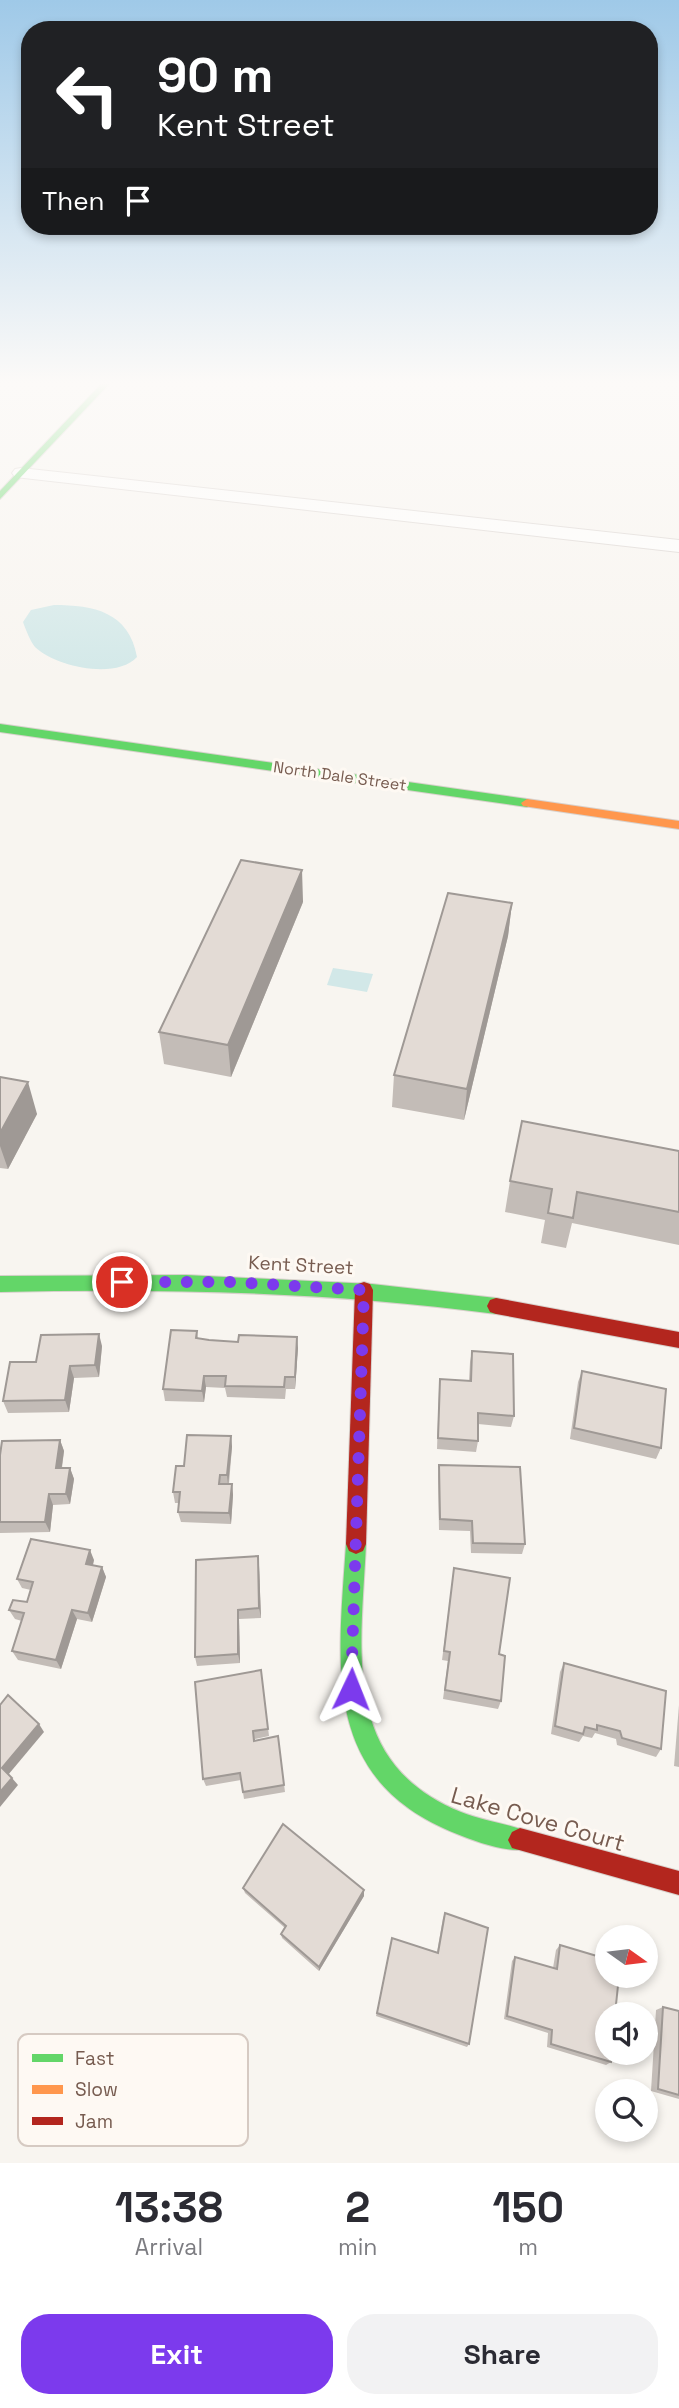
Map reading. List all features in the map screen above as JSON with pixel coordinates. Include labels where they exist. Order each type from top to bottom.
[{"type":"street","points":[[0,496],[13,482]]},
{"type":"street","points":[[102,482],[679,546]]},
{"type":"street","name":"North Dale Street","points":[[0,728],[679,825]]},
{"type":"street","name":"Kent Street","points":[[0,1284],[229,1282],[364,1290],[478,1303],[679,1340]]},
{"type":"street","name":"Lake Cove Court","points":[[364,1290],[351,1689],[356,1720],[369,1754],[392,1785],[422,1808],[454,1822],[679,1883]]},
{"type":"shaded area","points":[[54,605],[83,607],[107,614],[126,630],[137,657],[115,668],[101,669],[71,665],[45,654],[33,645],[23,622],[31,610]]},
{"type":"shaded area","points":[[333,968],[373,974],[367,992],[327,985]]},
{"type":"building","points":[[241,860],[302,870],[228,1045],[159,1032]]},
{"type":"building","points":[[448,893],[512,903],[467,1089],[394,1075]]},
{"type":"building","points":[[0,1077],[28,1082],[0,1133]]},
{"type":"building","points":[[522,1121],[679,1151],[679,1212],[577,1192],[573,1218],[548,1213],[552,1189],[510,1181]]},
{"type":"building","points":[[171,1330],[197,1331],[196,1338],[238,1342],[239,1335],[297,1337],[295,1377],[285,1377],[284,1387],[225,1386],[226,1376],[204,1376],[202,1391],[163,1389]]},
{"type":"building","points":[[99,1334],[95,1365],[70,1366],[65,1400],[3,1401],[10,1362],[36,1362],[41,1335]]},
{"type":"building","points":[[472,1351],[513,1354],[514,1416],[478,1413],[478,1441],[438,1438],[440,1379],[471,1381]]},
{"type":"building","points":[[582,1371],[666,1389],[661,1448],[574,1428]]},
{"type":"building","points":[[187,1435],[231,1436],[227,1475],[220,1475],[219,1484],[232,1484],[229,1513],[178,1512],[180,1492],[173,1492],[176,1466],[184,1466]]},
{"type":"building","points":[[60,1440],[56,1468],[70,1468],[66,1494],[49,1494],[45,1522],[0,1522],[2,1441]]},
{"type":"building","points":[[439,1465],[520,1467],[525,1544],[473,1543],[472,1521],[440,1519]]},
{"type":"building","points":[[31,1539],[90,1550],[86,1564],[102,1567],[88,1613],[72,1610],[56,1660],[12,1651],[24,1613],[9,1610],[13,1600],[27,1602],[33,1582],[17,1579]]},
{"type":"building","points":[[258,1556],[259,1608],[238,1610],[238,1654],[195,1657],[196,1560]]},
{"type":"building","points":[[454,1568],[510,1578],[499,1654],[505,1656],[501,1701],[445,1690],[450,1652],[444,1651]]},
{"type":"building","points":[[564,1663],[666,1691],[661,1749],[622,1738],[620,1731],[597,1725],[597,1730],[585,1727],[583,1734],[555,1726]]},
{"type":"building","points":[[261,1670],[268,1729],[253,1731],[254,1741],[278,1736],[284,1785],[243,1792],[240,1773],[203,1779],[195,1682]]},
{"type":"building","points":[[8,1695],[39,1724],[2,1768],[12,1778],[0,1792],[0,1705]]},
{"type":"building","points":[[283,1824],[364,1890],[319,1967],[281,1934],[286,1926],[243,1888]]},
{"type":"building","points":[[445,1913],[488,1928],[469,2044],[377,2013],[392,1938],[438,1953]]},
{"type":"building","points":[[560,1945],[595,1955],[595,1988],[618,1988],[616,2002],[595,2002],[595,2057],[551,2044],[552,2030],[507,2016],[515,1957],[557,1969]]},
{"type":"building","points":[[663,2007],[679,2011],[679,2095],[658,2089]]},
{"type":"traffic: fast","points":[[0,496],[13,482]]},
{"type":"traffic: fast","points":[[0,728],[527,803]]},
{"type":"traffic: fast","points":[[0,1284],[248,1284],[372,1291],[496,1306]]},
{"type":"traffic: fast","points":[[356,1544],[351,1666],[355,1705],[365,1740],[384,1772],[412,1799],[453,1821],[520,1840]]},
{"type":"traffic: slow","points":[[527,803],[679,825]]},
{"type":"traffic: jam","points":[[356,1544],[364,1290]]},
{"type":"traffic: jam","points":[[496,1306],[679,1340]]},
{"type":"traffic: jam","points":[[520,1840],[679,1883]]},
{"type":"route","points":[[122,1282],[229,1282],[364,1290],[351,1689]]}]
